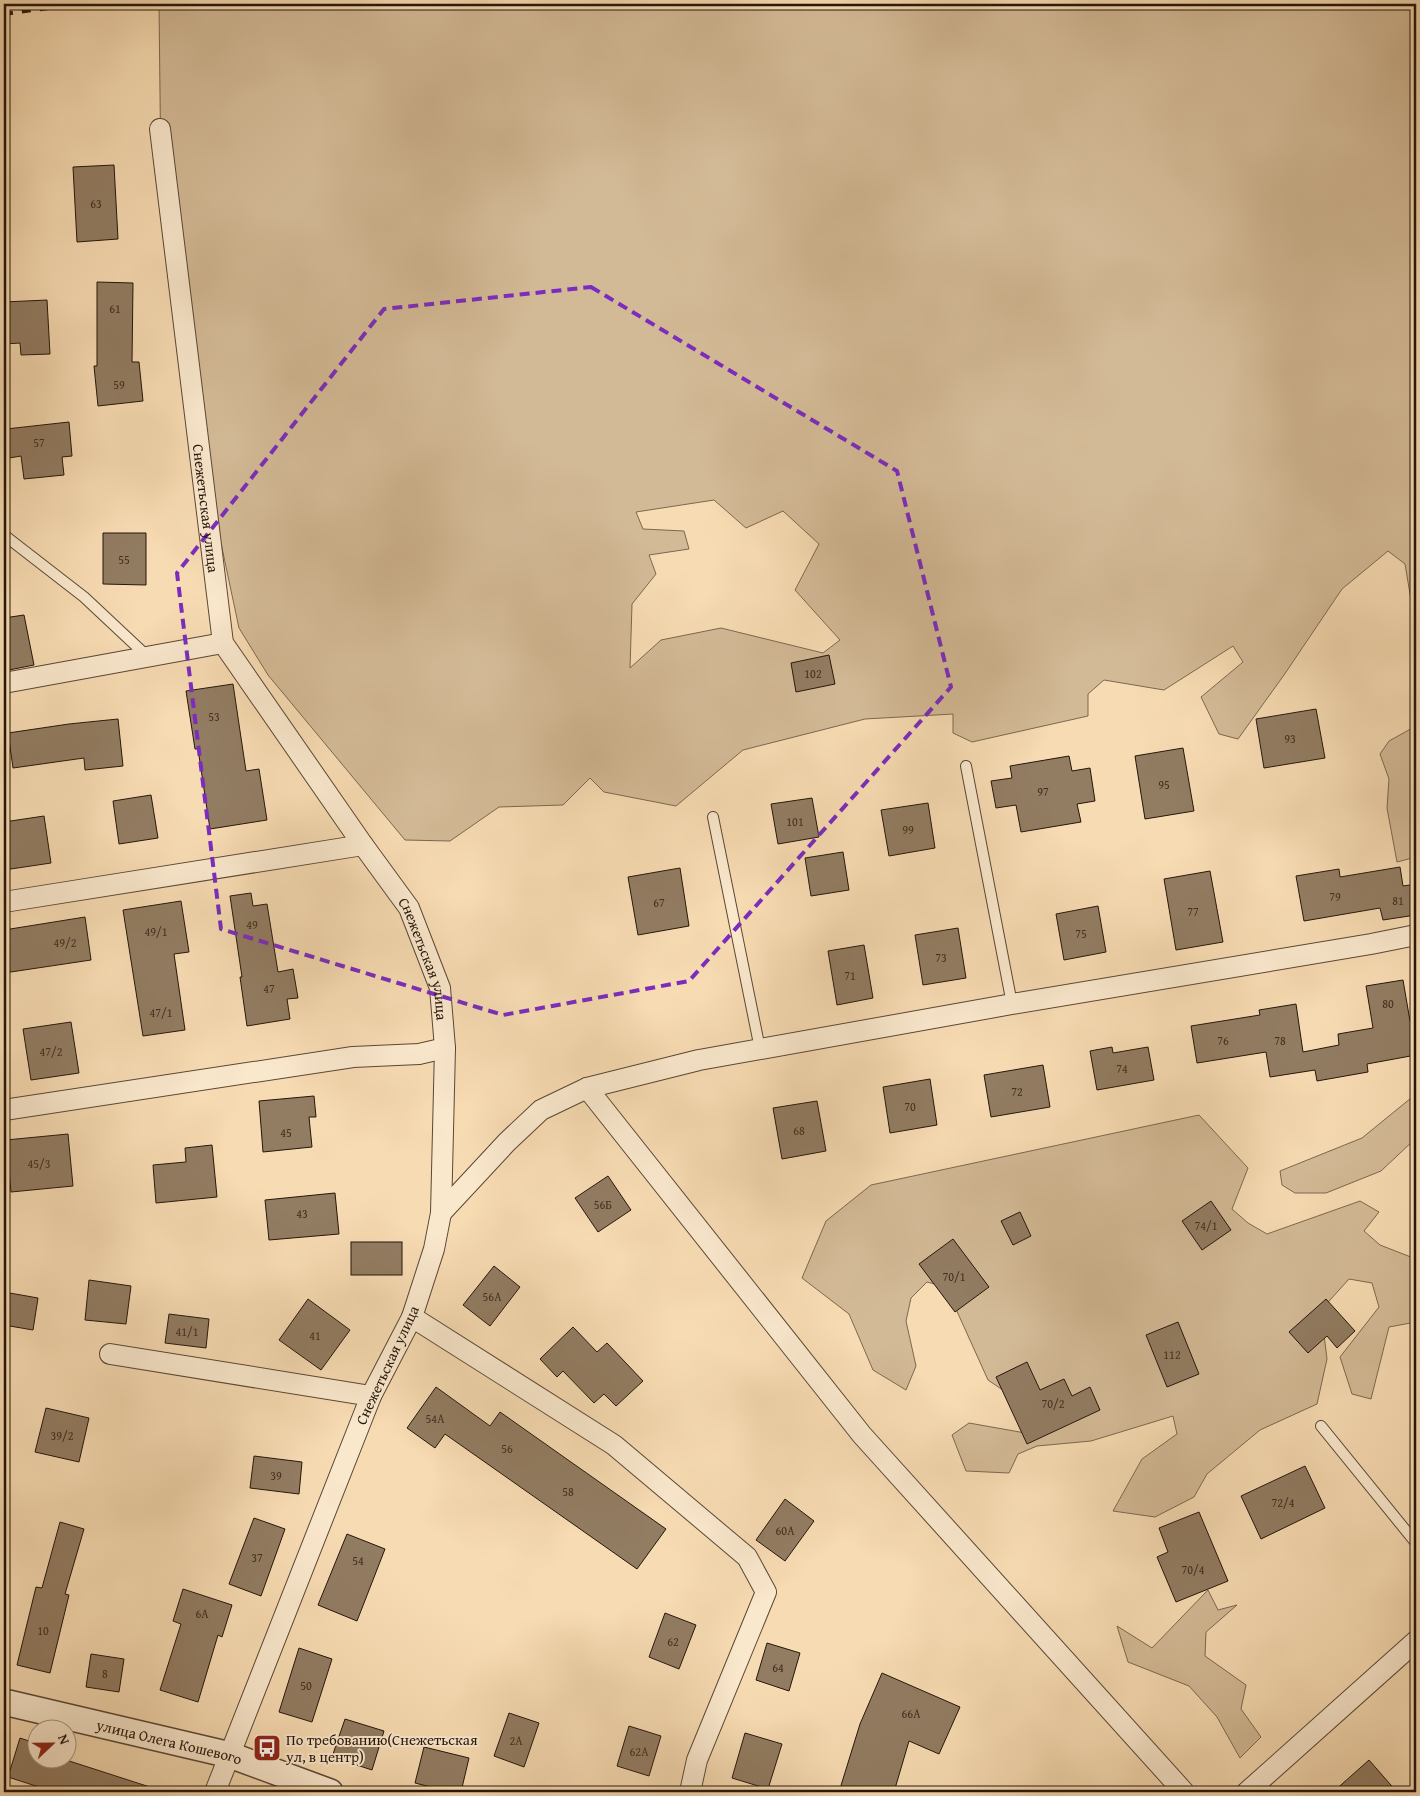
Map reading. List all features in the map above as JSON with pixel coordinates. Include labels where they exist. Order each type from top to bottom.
[{"type":"street","name":"Снежетьская улица","points":[[160,129],[223,643],[409,908],[440,988],[445,1048],[441,1213],[434,1249],[412,1317],[371,1396],[215,1792]]},
{"type":"street","points":[[4,683],[223,643]]},
{"type":"street","points":[[4,902],[363,845]]},
{"type":"street","points":[[441,1213],[541,1110],[587,1088],[699,1060],[1416,935]]},
{"type":"street","points":[[4,1110],[353,1057],[419,1054],[445,1048]]},
{"type":"street","points":[[587,1088],[862,1435],[1184,1792]]},
{"type":"street","points":[[412,1317],[614,1445],[747,1557],[766,1592],[696,1760],[690,1792]]},
{"type":"street","points":[[110,1354],[371,1396]]},
{"type":"street","points":[[1247,1792],[1416,1641]]},
{"type":"street","name":"улица Олега Кошевого","points":[[4,1702],[230,1756],[330,1792]]},
{"type":"lane","points":[[4,535],[84,596],[148,657]]},
{"type":"lane","points":[[966,766],[1012,1004]]},
{"type":"lane","points":[[714,817],[760,1049]]},
{"type":"lane","points":[[1321,1426],[1416,1544]]},
{"type":"highlighted area","points":[[591,287],[897,471],[951,687],[689,981],[503,1015],[221,929],[177,573],[384,309]]},
{"type":"shaded area","points":[[159,4],[1416,4],[1416,607],[1412,606],[1405,564],[1388,551],[1342,589],[1238,739],[1219,734],[1201,697],[1243,662],[1233,646],[1164,690],[1104,680],[1088,694],[1088,716],[972,742],[953,733],[953,714],[865,719],[743,750],[676,806],[604,792],[590,778],[563,805],[499,807],[450,841],[405,840],[268,675],[239,628],[177,336],[161,184]],"holes":[[[714,500],[746,528],[783,511],[819,544],[795,590],[840,640],[823,653],[721,628],[661,640],[630,668],[632,604],[656,574],[649,555],[689,549],[684,531],[643,529],[636,512]]]},
{"type":"shaded area","points":[[1416,726],[1416,857],[1397,862],[1387,808],[1389,779],[1380,754],[1389,741]]},
{"type":"shaded area","points":[[1416,1094],[1416,1140],[1381,1171],[1326,1193],[1295,1193],[1282,1185],[1280,1171],[1362,1138]]},
{"type":"shaded area","points":[[1199,1115],[1248,1168],[1232,1209],[1248,1223],[1267,1234],[1360,1201],[1379,1212],[1364,1231],[1380,1245],[1416,1259],[1416,1322],[1389,1327],[1371,1399],[1352,1394],[1340,1357],[1379,1307],[1372,1283],[1349,1279],[1321,1310],[1327,1359],[1317,1404],[1260,1430],[1207,1474],[1194,1497],[1155,1517],[1113,1511],[1142,1459],[1177,1434],[1173,1416],[1091,1441],[1037,1446],[1018,1454],[1009,1473],[966,1471],[952,1435],[969,1423],[1031,1434],[1025,1405],[988,1380],[946,1287],[927,1282],[911,1298],[906,1321],[916,1366],[906,1390],[873,1370],[849,1314],[802,1278],[826,1221],[871,1185]]},
{"type":"shaded area","points":[[1208,1590],[1218,1610],[1237,1605],[1206,1632],[1205,1656],[1246,1685],[1241,1709],[1261,1737],[1240,1758],[1217,1717],[1189,1686],[1128,1662],[1117,1626],[1152,1648]]},
{"type":"building","points":[[114,165],[118,239],[77,242],[73,167]]},
{"type":"building","points":[[97,282],[133,283],[132,362],[139,362],[143,401],[98,406],[94,366],[97,366]]},
{"type":"building","points":[[47,300],[50,354],[21,355],[20,343],[4,344],[4,302]]},
{"type":"building","points":[[69,422],[72,456],[62,457],[64,475],[24,479],[21,456],[9,458],[6,429]]},
{"type":"building","points":[[103,533],[146,533],[146,585],[103,584]]},
{"type":"building","points":[[24,615],[34,665],[4,671],[4,618]]},
{"type":"building","points":[[829,655],[835,684],[796,692],[791,663]]},
{"type":"building","points":[[233,684],[246,771],[259,769],[267,820],[210,829],[198,749],[195,749],[186,691]]},
{"type":"building","points":[[1316,709],[1325,758],[1264,768],[1256,719]]},
{"type":"building","points":[[118,719],[123,766],[85,770],[84,758],[13,768],[8,733]]},
{"type":"building","points":[[1183,748],[1194,811],[1145,819],[1135,756]]},
{"type":"building","points":[[1069,756],[1072,771],[1090,768],[1095,801],[1077,804],[1081,822],[1021,832],[1016,805],[996,808],[991,781],[1012,778],[1010,766]]},
{"type":"building","points":[[151,795],[158,838],[119,844],[113,801]]},
{"type":"building","points":[[812,798],[819,837],[778,844],[771,804]]},
{"type":"building","points":[[928,803],[935,848],[889,856],[881,810]]},
{"type":"building","points":[[44,816],[51,863],[4,870],[4,822]]},
{"type":"building","points":[[843,852],[849,890],[811,896],[805,858]]},
{"type":"building","points":[[1400,867],[1403,886],[1416,884],[1416,915],[1383,920],[1380,908],[1304,921],[1296,876],[1339,869],[1340,877]]},
{"type":"building","points":[[680,868],[689,926],[638,935],[628,877]]},
{"type":"building","points":[[1210,871],[1223,942],[1176,950],[1164,879]]},
{"type":"building","points":[[251,893],[253,906],[267,904],[278,972],[293,969],[298,998],[287,999],[290,1019],[247,1026],[230,896]]},
{"type":"building","points":[[181,901],[189,952],[174,954],[185,1030],[143,1036],[123,910]]},
{"type":"building","points":[[1098,906],[1106,952],[1064,960],[1056,914]]},
{"type":"building","points":[[85,917],[91,960],[4,973],[4,930]]},
{"type":"building","points":[[958,928],[966,978],[923,985],[915,935]]},
{"type":"building","points":[[864,945],[873,998],[837,1005],[828,951]]},
{"type":"building","points":[[1403,980],[1410,1021],[1416,1020],[1416,1055],[1367,1064],[1368,1072],[1317,1081],[1315,1070],[1270,1077],[1266,1052],[1197,1063],[1191,1026],[1260,1015],[1259,1010],[1296,1004],[1303,1052],[1339,1045],[1338,1034],[1373,1028],[1366,986]]},
{"type":"building","points":[[71,1022],[79,1073],[31,1080],[23,1029]]},
{"type":"building","points":[[1112,1047],[1113,1053],[1148,1047],[1154,1080],[1097,1090],[1090,1051]]},
{"type":"building","points":[[1043,1065],[1050,1107],[991,1117],[984,1075]]},
{"type":"building","points":[[930,1079],[937,1125],[890,1133],[883,1087]]},
{"type":"building","points":[[314,1096],[316,1117],[309,1117],[312,1147],[263,1152],[259,1101]]},
{"type":"building","points":[[817,1101],[826,1151],[782,1159],[773,1108]]},
{"type":"building","points":[[68,1134],[73,1186],[11,1192],[6,1140]]},
{"type":"building","points":[[212,1145],[217,1197],[156,1203],[153,1165],[186,1162],[185,1148]]},
{"type":"building","points":[[608,1176],[631,1210],[598,1232],[575,1198]]},
{"type":"building","points":[[335,1193],[339,1234],[269,1240],[265,1200]]},
{"type":"building","points":[[1211,1201],[1231,1230],[1202,1250],[1182,1221]]},
{"type":"building","points":[[1020,1212],[1031,1236],[1013,1245],[1001,1221]]},
{"type":"building","points":[[953,1239],[989,1287],[955,1312],[919,1264]]},
{"type":"building","points":[[351,1242],[402,1242],[402,1275],[351,1275]]},
{"type":"building","points":[[494,1266],[520,1287],[490,1326],[463,1305]]},
{"type":"building","points":[[89,1280],[131,1286],[126,1324],[85,1320]]},
{"type":"building","points":[[4,1292],[38,1298],[33,1330],[4,1325]]},
{"type":"building","points":[[308,1299],[350,1330],[321,1370],[279,1340]]},
{"type":"building","points":[[1326,1299],[1355,1331],[1337,1348],[1327,1336],[1308,1353],[1289,1332]]},
{"type":"building","points":[[169,1314],[209,1319],[206,1348],[165,1343]]},
{"type":"building","points":[[1178,1322],[1199,1374],[1167,1387],[1146,1335]]},
{"type":"building","points":[[573,1327],[597,1352],[607,1343],[643,1381],[616,1406],[604,1394],[594,1403],[563,1371],[557,1377],[540,1359]]},
{"type":"building","points":[[1027,1362],[1040,1390],[1064,1379],[1072,1396],[1090,1387],[1100,1410],[1027,1444],[996,1377]]},
{"type":"building","points":[[436,1387],[490,1426],[500,1412],[666,1529],[637,1569],[445,1434],[435,1448],[407,1428]]},
{"type":"building","points":[[46,1408],[89,1418],[79,1462],[35,1452]]},
{"type":"building","points":[[254,1456],[302,1462],[299,1494],[250,1488]]},
{"type":"building","points":[[1305,1466],[1325,1508],[1261,1539],[1241,1496]]},
{"type":"building","points":[[785,1499],[814,1521],[785,1561],[756,1540]]},
{"type":"building","points":[[1199,1512],[1228,1581],[1176,1602],[1157,1557],[1168,1552],[1159,1528]]},
{"type":"building","points":[[254,1518],[285,1529],[261,1596],[229,1584]]},
{"type":"building","points":[[60,1522],[84,1529],[65,1594],[69,1595],[50,1673],[17,1665],[36,1587],[42,1588]]},
{"type":"building","points":[[347,1534],[385,1549],[357,1621],[318,1605]]},
{"type":"building","points":[[183,1589],[232,1605],[222,1637],[218,1635],[198,1702],[160,1690],[181,1624],[173,1621]]},
{"type":"building","points":[[665,1613],[696,1625],[679,1669],[649,1657]]},
{"type":"building","points":[[767,1643],[800,1653],[789,1691],[756,1680]]},
{"type":"building","points":[[299,1648],[332,1659],[312,1722],[279,1712]]},
{"type":"building","points":[[91,1654],[124,1659],[119,1692],[86,1687]]},
{"type":"building","points":[[882,1673],[960,1707],[939,1754],[909,1741],[894,1792],[839,1792],[860,1724]]},
{"type":"building","points":[[509,1713],[539,1723],[524,1767],[494,1756]]},
{"type":"building","points":[[345,1719],[384,1731],[372,1770],[332,1757]]},
{"type":"building","points":[[629,1726],[661,1736],[649,1776],[617,1766]]},
{"type":"building","points":[[745,1733],[782,1744],[768,1789],[732,1778]]},
{"type":"building","points":[[20,1738],[28,1741],[28,1768],[78,1768],[78,1764],[153,1788],[153,1792],[44,1792],[45,1789],[8,1777]]},
{"type":"building","points":[[424,1747],[469,1758],[461,1792],[450,1792],[415,1783]]},
{"type":"building","points":[[1369,1760],[1397,1792],[1333,1792]]},
{"type":"railway","points":[[4,14],[78,4]]},
{"type":"place","name":"По требованию(Снежетьская ул, в центр)","points":[[267,1748]]}]
